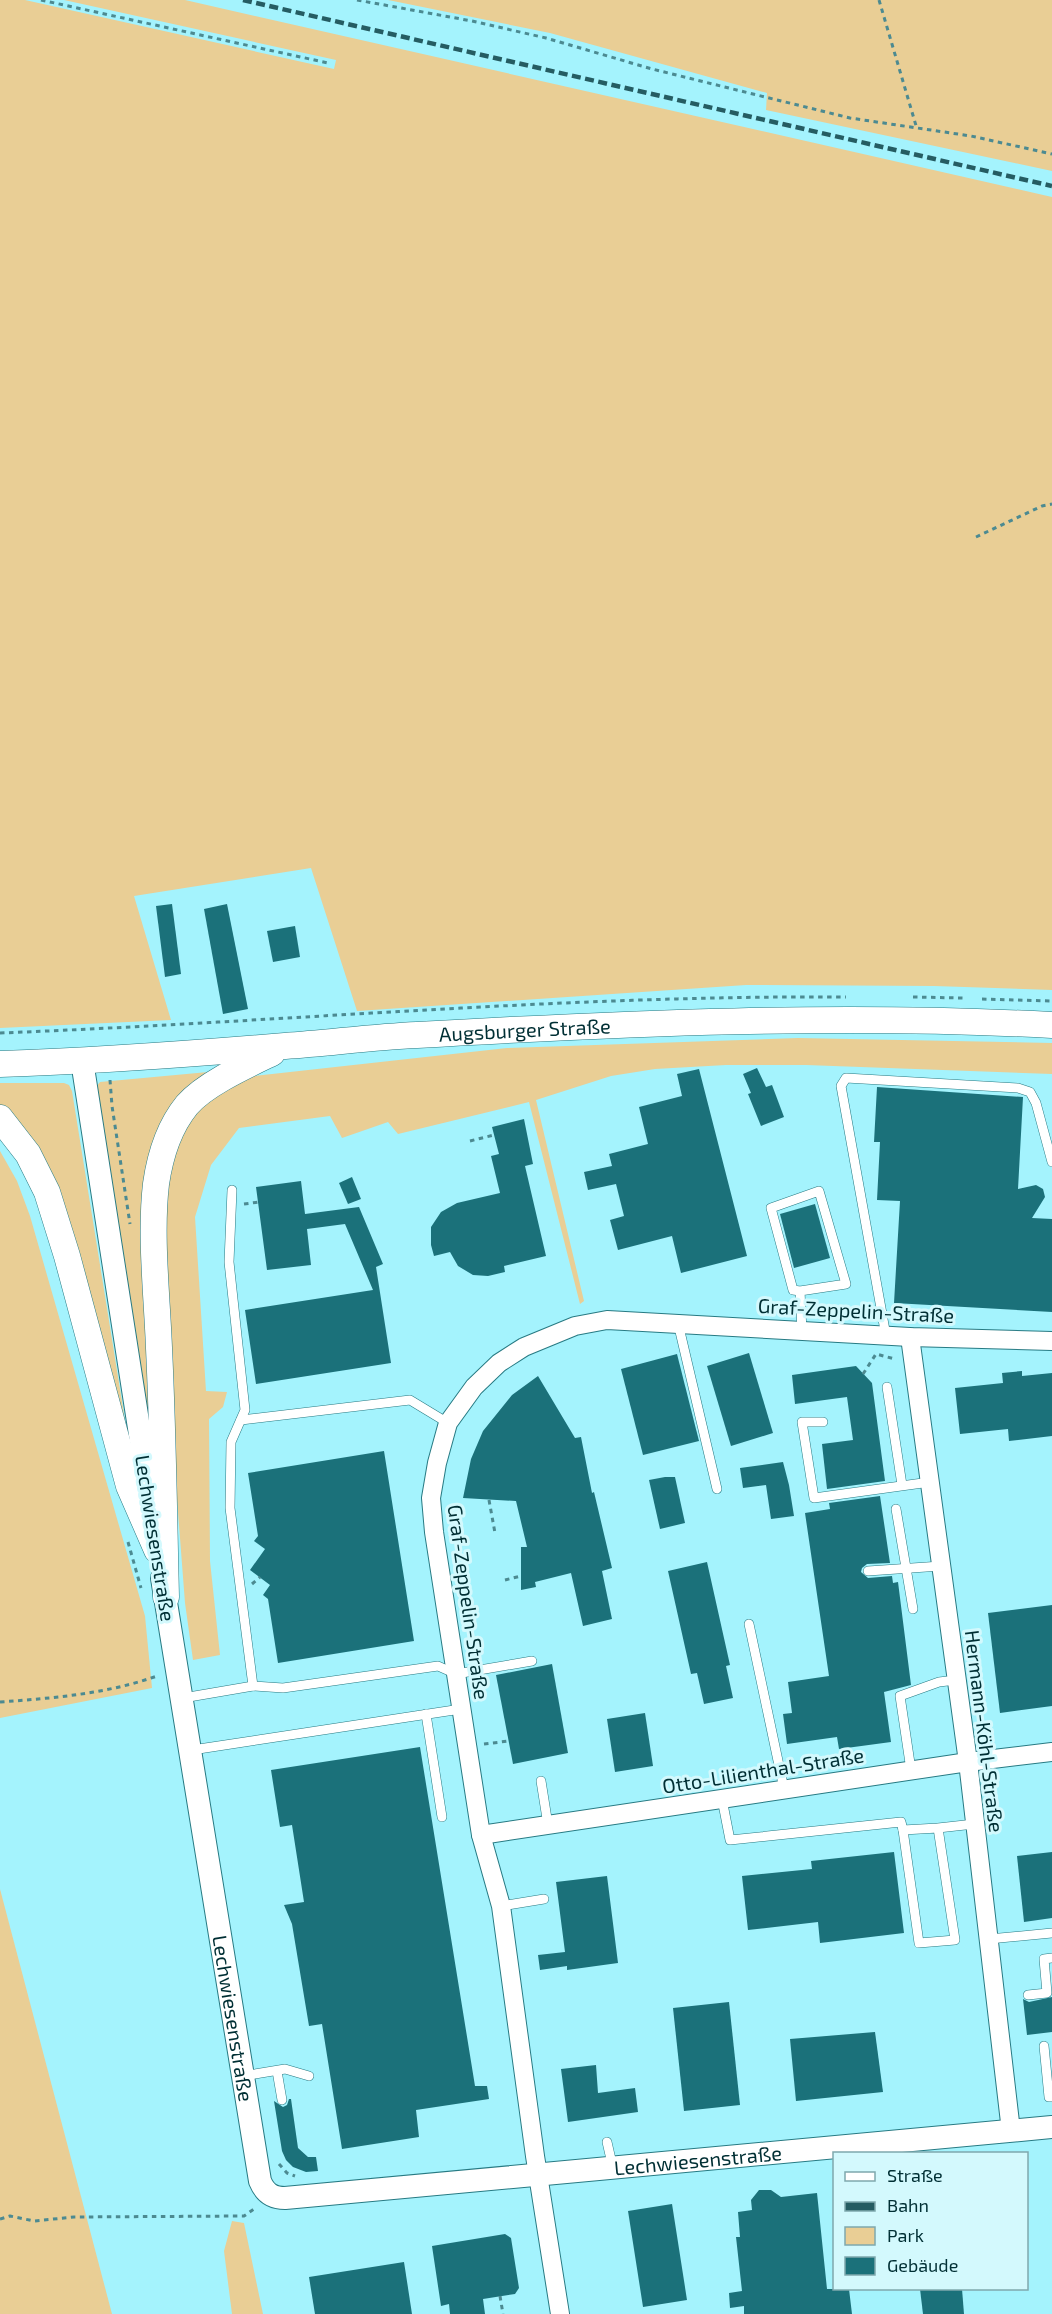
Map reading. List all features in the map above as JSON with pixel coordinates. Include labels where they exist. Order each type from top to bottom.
[{"type":"main road","name":"Augsburger Straße","points":[[0,1064],[82,1061],[415,1035],[745,1022],[934,1022],[1052,1025]]},
{"type":"main road","points":[[166,1598],[155,1243],[156,1186],[162,1154],[171,1130],[188,1104],[214,1083],[286,1046]]},
{"type":"main road","points":[[0,1118],[28,1154],[47,1192],[67,1256],[129,1486],[157,1550]]},
{"type":"street","name":"Lechwiesenstraße","points":[[82,1061],[157,1550],[192,1750],[260,2181],[263,2188],[273,2196],[285,2198],[1052,2127]]},
{"type":"street","name":"Graf-Zeppelin-Straße","points":[[560,2314],[538,2173],[516,1966],[481,1834],[434,1532],[431,1498],[437,1463],[448,1423],[474,1387],[499,1363],[524,1347],[575,1326],[607,1320],[886,1336],[1052,1341]]},
{"type":"street","name":"Hermann-Köhl-Straße","points":[[910,1337],[968,1762],[1011,2131]]},
{"type":"street","name":"Otto-Lilienthal-Straße","points":[[481,1834],[911,1770],[1052,1752]]},
{"type":"lane","points":[[886,1336],[841,1086],[846,1078],[1018,1088],[1030,1092],[1036,1103],[1052,1162]]},
{"type":"lane","points":[[232,1190],[228,1262],[245,1410],[231,1442],[230,1509],[253,1686]]},
{"type":"lane","points":[[819,1191],[846,1284],[800,1291],[793,1290],[771,1208],[819,1191]]},
{"type":"lane","points":[[800,1291],[802,1330]]},
{"type":"lane","points":[[678,1323],[717,1489]]},
{"type":"lane","points":[[887,1387],[902,1485]]},
{"type":"lane","points":[[241,1420],[410,1400],[448,1423]]},
{"type":"lane","points":[[823,1422],[802,1422],[814,1498],[930,1482]]},
{"type":"lane","points":[[896,1509],[913,1609]]},
{"type":"lane","points":[[868,1571],[941,1566]]},
{"type":"lane","points":[[750,1624],[784,1789]]},
{"type":"lane","points":[[183,1698],[253,1686],[283,1688],[438,1666],[456,1674],[532,1661]]},
{"type":"lane","points":[[911,1770],[900,1696],[939,1682],[956,1680]]},
{"type":"lane","points":[[192,1750],[461,1709]]},
{"type":"lane","points":[[426,1714],[442,1817]]},
{"type":"lane","points":[[541,1781],[548,1825]]},
{"type":"lane","points":[[722,1798],[730,1840],[902,1822],[919,1943],[955,1941],[938,1828]]},
{"type":"lane","points":[[903,1830],[974,1824]]},
{"type":"lane","points":[[501,1906],[544,1899]]},
{"type":"lane","points":[[989,1939],[1052,1933]]},
{"type":"lane","points":[[1028,1995],[1047,1993],[1044,1959],[1052,1958]]},
{"type":"lane","points":[[1044,2046],[1049,2097],[1052,2097]]},
{"type":"lane","points":[[243,2076],[285,2069],[309,2076]]},
{"type":"lane","points":[[277,2071],[282,2100]]},
{"type":"lane","points":[[608,2142],[613,2168]]},
{"type":"path","points":[[41,0],[328,63]]},
{"type":"path","points":[[357,0],[472,21],[546,38],[652,69],[838,115],[971,136],[1052,154]]},
{"type":"path","points":[[879,0],[916,129]]},
{"type":"path","points":[[976,537],[1052,504]]},
{"type":"path","points":[[109,1059],[112,1106],[132,1233]]},
{"type":"path","points":[[470,1141],[494,1135]]},
{"type":"path","points":[[863,1374],[876,1354],[914,1363]]},
{"type":"path","points":[[489,1500],[495,1533]]},
{"type":"path","points":[[505,1580],[521,1576]]},
{"type":"path","points":[[0,1702],[59,1698],[127,1687],[162,1674]]},
{"type":"path","points":[[467,1746],[508,1741]]},
{"type":"path","points":[[278,2160],[287,2173],[299,2177]]},
{"type":"path","points":[[0,2219],[10,2216],[34,2221],[74,2217],[244,2216],[273,2196]]},
{"type":"path","points":[[500,2296],[503,2314]]},
{"type":"green space","points":[[0,0],[25,0],[334,69],[336,60],[64,0],[185,0],[1052,197],[1052,990],[934,986],[746,985],[357,1011],[311,868],[134,896],[171,1020],[0,1028]]},
{"type":"green space","points":[[388,0],[1052,0],[1052,171],[766,110],[767,93],[550,33]]},
{"type":"green space","points":[[798,1038],[1052,1043],[1052,1074],[806,1065],[726,1065],[655,1069],[611,1076],[536,1100],[584,1301],[580,1304],[529,1102],[398,1134],[388,1122],[342,1138],[330,1116],[239,1128],[211,1165],[195,1217],[206,1391],[227,1392],[223,1407],[209,1419],[210,1561],[220,1655],[193,1660],[185,1603],[170,1408],[164,1208],[173,1145],[193,1112],[221,1092],[254,1076],[507,1048]]},
{"type":"green space","points":[[208,1072],[170,1113],[151,1432],[96,1087],[100,1082]]},
{"type":"green space","points":[[0,1083],[64,1083],[69,1085],[72,1091],[129,1445],[25,1130],[0,1105]]},
{"type":"green space","points":[[0,1151],[17,1181],[30,1216],[145,1616],[152,1688],[0,1718]]},
{"type":"green space","points":[[0,1889],[112,2314],[0,2314]]},
{"type":"green space","points":[[232,2221],[244,2223],[263,2314],[232,2314],[224,2251]]},
{"type":"building","points":[[172,904],[181,974],[165,977],[156,906]]},
{"type":"building","points":[[227,904],[248,1009],[223,1014],[204,909]]},
{"type":"building","points":[[295,926],[300,957],[273,962],[267,931]]},
{"type":"building","points":[[757,1068],[766,1087],[772,1085],[784,1117],[761,1126],[748,1094],[751,1093],[743,1074]]},
{"type":"building","points":[[699,1069],[747,1256],[681,1273],[672,1236],[618,1250],[610,1220],[624,1216],[616,1184],[588,1190],[584,1172],[612,1166],[609,1154],[648,1144],[639,1107],[682,1096],[677,1074]]},
{"type":"building","points":[[877,1087],[1023,1097],[1018,1189],[1036,1185],[1043,1189],[1045,1197],[1032,1218],[1052,1219],[1052,1312],[894,1303],[900,1201],[877,1200],[880,1142],[874,1142]]},
{"type":"building","points":[[524,1119],[533,1164],[525,1166],[546,1256],[504,1266],[505,1272],[488,1276],[473,1275],[458,1266],[450,1252],[434,1256],[431,1245],[431,1227],[441,1212],[457,1203],[500,1193],[491,1156],[499,1154],[492,1127]]},
{"type":"building","points":[[352,1177],[361,1199],[348,1204],[339,1183]]},
{"type":"building","points":[[301,1181],[305,1214],[359,1207],[383,1264],[376,1267],[391,1363],[256,1384],[245,1310],[373,1290],[345,1224],[307,1229],[311,1265],[267,1270],[256,1187]]},
{"type":"building","points":[[815,1204],[830,1258],[794,1268],[780,1214]]},
{"type":"building","points":[[749,1353],[773,1433],[731,1446],[707,1366]]},
{"type":"building","points":[[677,1354],[699,1441],[643,1455],[621,1369]]},
{"type":"building","points":[[856,1366],[872,1383],[885,1481],[827,1489],[822,1444],[853,1440],[847,1397],[795,1404],[792,1375]]},
{"type":"building","points":[[1022,1371],[1022,1376],[1052,1373],[1052,1436],[1009,1441],[1008,1429],[960,1434],[955,1388],[1003,1383],[1002,1373]]},
{"type":"building","points":[[538,1376],[575,1438],[581,1437],[592,1493],[594,1492],[612,1568],[602,1571],[612,1619],[583,1626],[571,1573],[535,1582],[536,1587],[521,1590],[521,1547],[527,1547],[516,1501],[463,1498],[471,1459],[483,1431],[512,1395]]},
{"type":"building","points":[[384,1451],[414,1641],[278,1663],[268,1599],[263,1595],[270,1585],[250,1570],[265,1549],[254,1541],[258,1536],[248,1473]]},
{"type":"building","points":[[783,1462],[794,1516],[771,1519],[766,1485],[743,1488],[740,1468]]},
{"type":"building","points":[[675,1477],[685,1523],[660,1529],[649,1480]]},
{"type":"building","points":[[880,1496],[890,1563],[867,1564],[861,1572],[868,1578],[892,1576],[893,1583],[898,1582],[911,1685],[884,1692],[891,1742],[839,1749],[837,1737],[787,1744],[783,1714],[792,1713],[788,1682],[829,1676],[805,1513],[830,1509],[829,1503]]},
{"type":"building","points":[[707,1562],[730,1665],[726,1666],[733,1698],[704,1704],[697,1673],[691,1674],[668,1571]]},
{"type":"building","points":[[1052,1605],[1052,1706],[1000,1713],[988,1613]]},
{"type":"building","points":[[552,1664],[568,1753],[513,1764],[496,1675]]},
{"type":"building","points":[[645,1713],[653,1766],[615,1772],[607,1719]]},
{"type":"building","points":[[420,1747],[475,2086],[487,2086],[489,2099],[416,2110],[419,2137],[342,2149],[322,2024],[309,2026],[292,1924],[284,1905],[304,1902],[292,1825],[280,1827],[271,1770]]},
{"type":"building","points":[[894,1852],[904,1933],[820,1943],[818,1922],[748,1930],[742,1876],[812,1869],[811,1861]]},
{"type":"building","points":[[1052,1852],[1052,1918],[1024,1922],[1017,1856]]},
{"type":"building","points":[[607,1876],[618,1963],[567,1970],[567,1966],[540,1970],[538,1955],[565,1952],[556,1882]]},
{"type":"building","points":[[1052,1997],[1052,2032],[1027,2035],[1023,1999],[1029,2002]]},
{"type":"building","points":[[729,2002],[740,2105],[684,2111],[673,2008]]},
{"type":"building","points":[[875,2032],[883,2092],[796,2101],[790,2039]]},
{"type":"building","points":[[596,2065],[598,2093],[635,2088],[638,2112],[568,2122],[561,2069]]},
{"type":"building","points":[[291,2099],[298,2148],[308,2157],[316,2157],[318,2171],[306,2172],[293,2167],[286,2160],[282,2151],[274,2101],[283,2107],[287,2105]]},
{"type":"building","points":[[759,2190],[771,2190],[781,2197],[817,2193],[827,2289],[849,2290],[852,2314],[744,2314],[744,2306],[730,2308],[729,2293],[742,2291],[736,2237],[740,2237],[738,2212],[752,2210],[751,2200]]},
{"type":"building","points":[[672,2204],[687,2300],[643,2307],[628,2211]]},
{"type":"building","points":[[505,2234],[511,2238],[519,2288],[515,2294],[483,2299],[485,2314],[450,2314],[449,2304],[441,2306],[432,2246]]},
{"type":"building","points":[[404,2262],[412,2314],[315,2314],[309,2277]]},
{"type":"building","points":[[920,2290],[962,2290],[964,2314],[923,2314]]},
{"type":"railway","points":[[243,0],[1052,186]]}]
